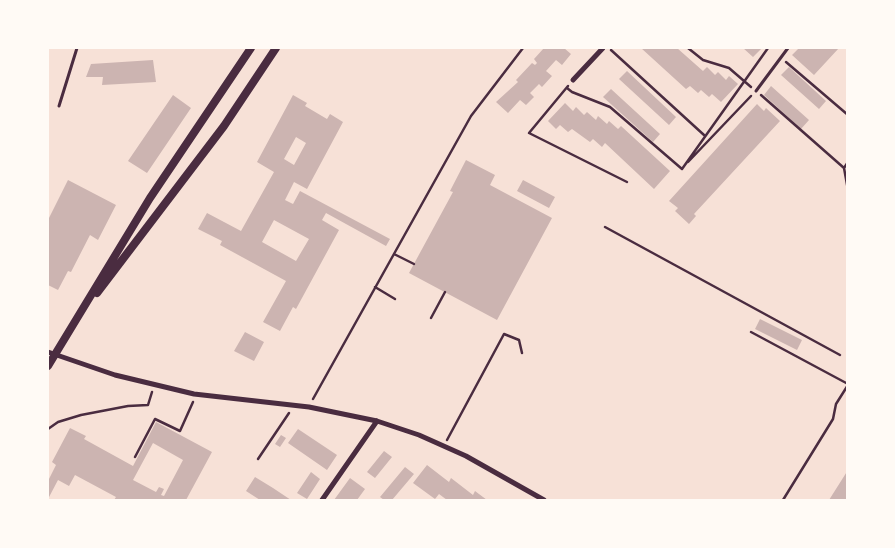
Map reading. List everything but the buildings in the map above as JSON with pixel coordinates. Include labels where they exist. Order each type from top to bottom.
[{"type":"street","points":[[48,366],[51,353],[84,307],[150,198],[251,48]]},
{"type":"street","points":[[84,307],[111,277],[224,126],[276,48]]},
{"type":"street","points":[[573,80],[603,48]]},
{"type":"street","points":[[51,353],[115,375],[197,394],[309,407],[377,421],[444,446],[541,500]]},
{"type":"street","points":[[322,500],[377,421]]},
{"type":"lane","points":[[59,106],[77,48]]},
{"type":"lane","points":[[756,91],[788,48]]},
{"type":"path","points":[[309,407],[471,116],[523,48]]},
{"type":"path","points":[[608,48],[704,135]]},
{"type":"path","points":[[688,48],[703,60],[729,68],[844,168],[848,190]]},
{"type":"path","points":[[682,169],[704,135],[768,48]]},
{"type":"path","points":[[782,58],[848,115]]},
{"type":"path","points":[[627,182],[529,133],[567,88],[572,92],[610,107],[682,169]]},
{"type":"path","points":[[682,169],[756,91]]},
{"type":"path","points":[[844,168],[848,162]]},
{"type":"path","points":[[605,227],[840,355]]},
{"type":"path","points":[[394,254],[414,264]]},
{"type":"path","points":[[375,287],[396,299]]},
{"type":"path","points":[[431,318],[445,292]]},
{"type":"path","points":[[750,332],[848,385],[836,404],[833,419],[783,500]]},
{"type":"path","points":[[444,446],[504,334],[519,340],[522,353]]},
{"type":"path","points":[[48,429],[58,422],[81,415],[128,406],[148,405],[154,384]]},
{"type":"path","points":[[135,457],[156,418],[180,431],[197,394]]},
{"type":"path","points":[[258,459],[294,405]]}]
